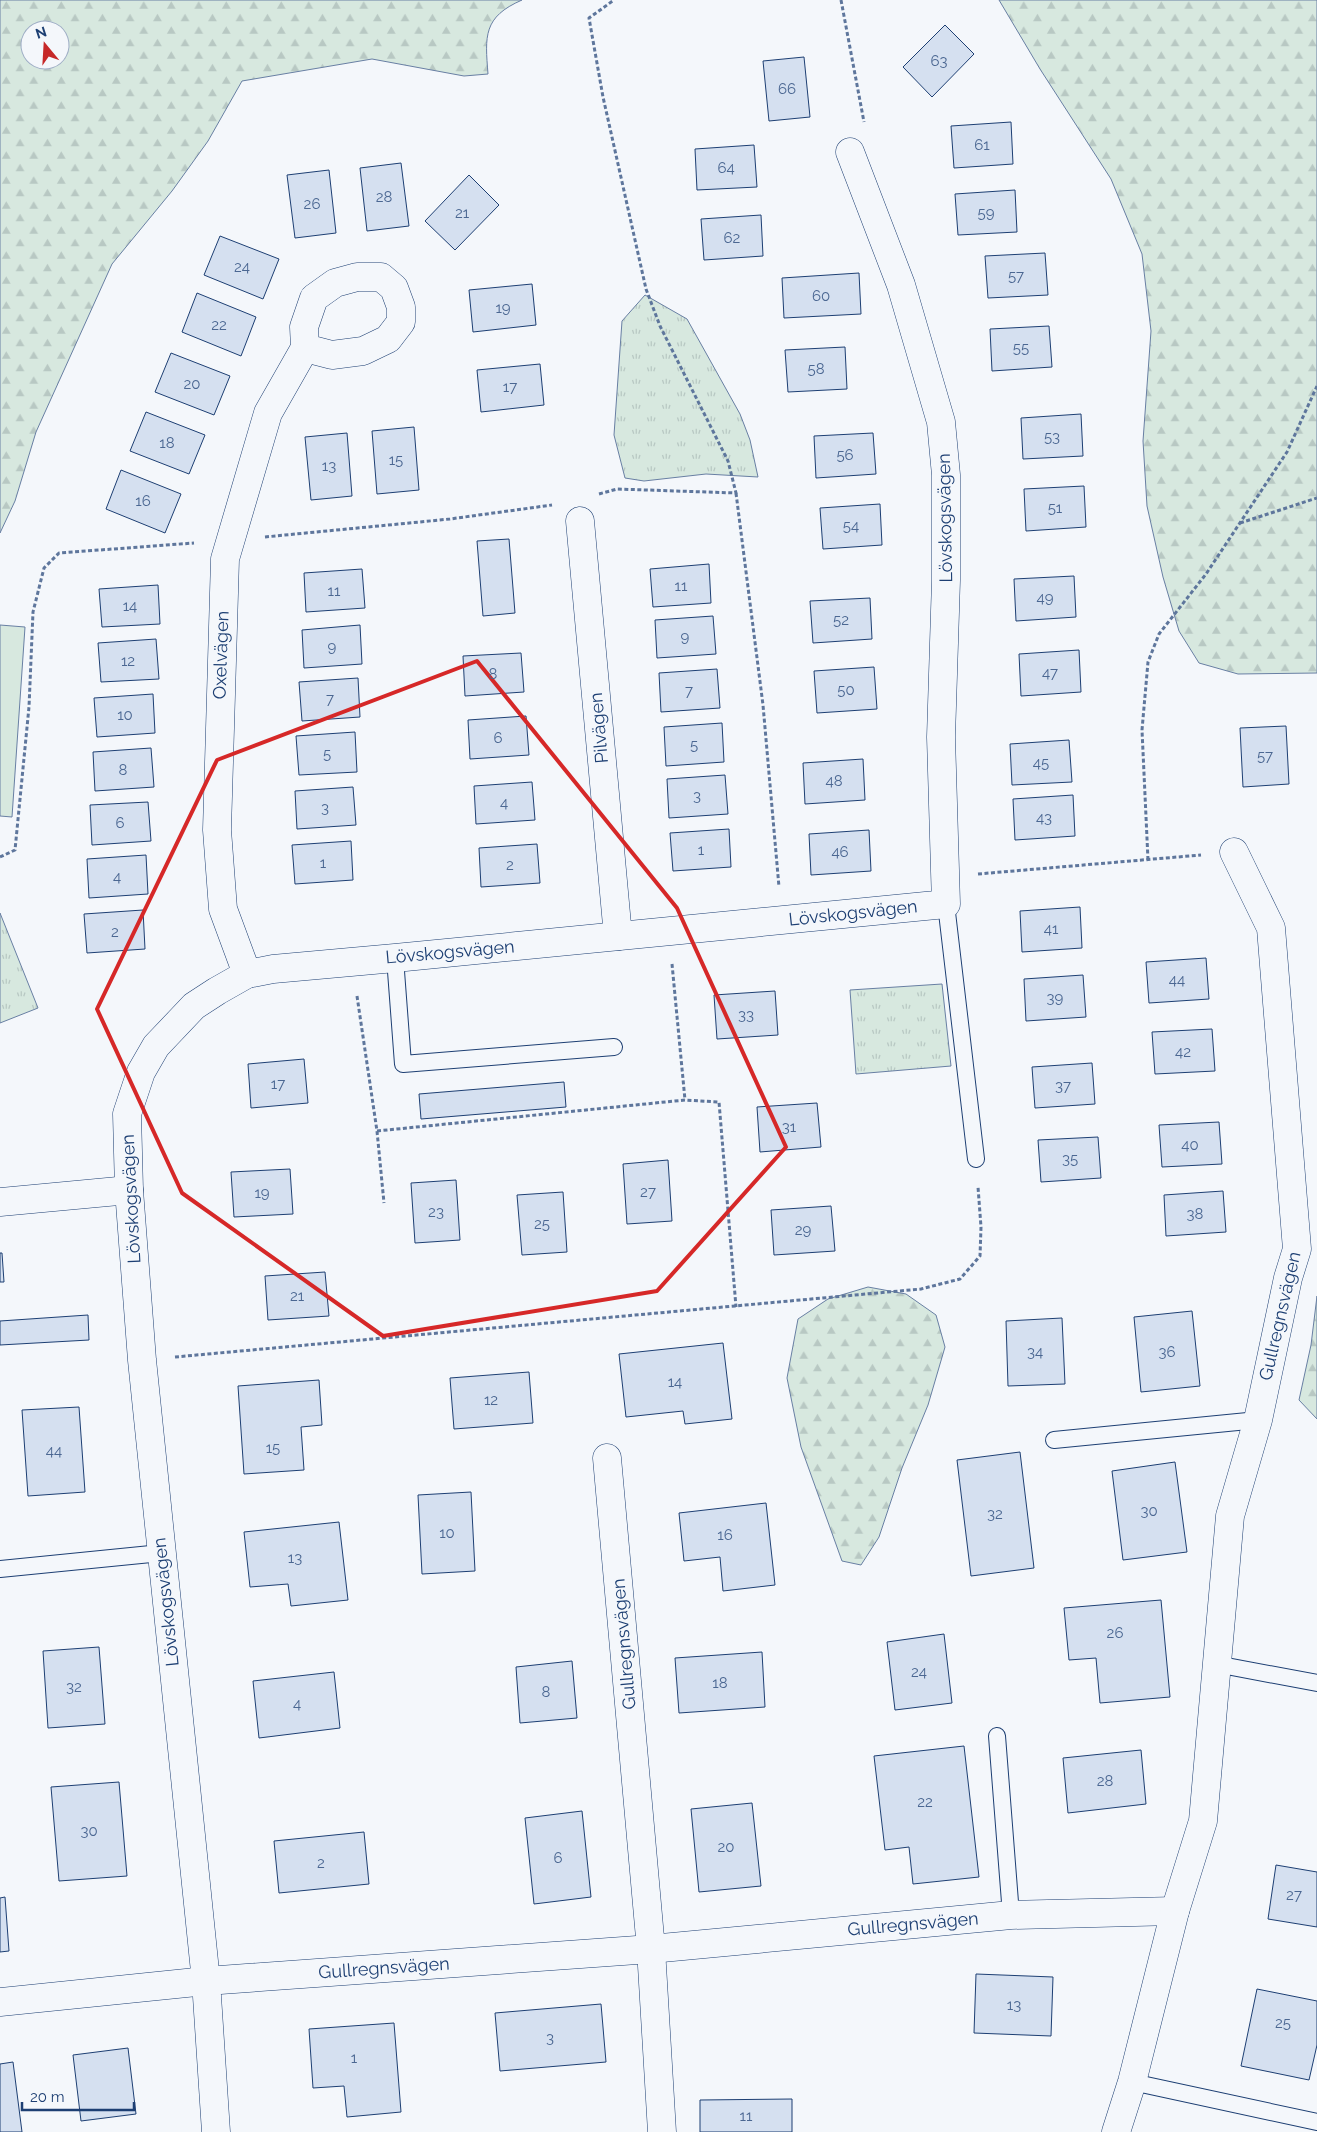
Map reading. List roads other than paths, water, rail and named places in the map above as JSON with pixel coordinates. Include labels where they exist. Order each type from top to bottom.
[{"type":"street","name":"Lövskogsvägen","points":[[216,2132],[206,1981],[142,1360],[129,1190],[127,1114],[141,1072],[156,1046],[194,1006],[247,974],[273,969],[352,960],[395,958],[946,904],[941,737],[946,580],[946,475],[941,422],[901,285],[850,152]]},
{"type":"street","name":"Oxelvägen","points":[[247,974],[223,909],[217,830],[225,559],[268,413],[305,348]]},
{"type":"street","name":"Pilvägen","points":[[580,520],[618,936]]},
{"type":"street","name":"Gullregnsvägen","points":[[1116,2132],[1132,2082],[1175,1911],[1203,1821],[1230,1516],[1258,1420],[1288,1278],[1297,1249],[1270,928],[1234,852]]},
{"type":"street","points":[[0,1202],[129,1190]]},
{"type":"street","name":"Gullregnsvägen","points":[[607,1458],[651,1949],[662,2132]]},
{"type":"street","name":"Gullregnsvägen","points":[[206,1981],[651,1949],[1011,1915],[1175,1911]]},
{"type":"street","points":[[0,2002],[206,1981]]},
{"type":"lane","points":[[946,904],[976,1159]]},
{"type":"lane","points":[[395,958],[403,1064],[614,1046]]},
{"type":"lane","points":[[1054,1440],[1258,1420]]},
{"type":"lane","points":[[0,1569],[161,1553]]},
{"type":"lane","points":[[1216,1664],[1317,1683]]},
{"type":"lane","points":[[997,1736],[1011,1915]]},
{"type":"lane","points":[[1132,2082],[1317,2122]]}]
